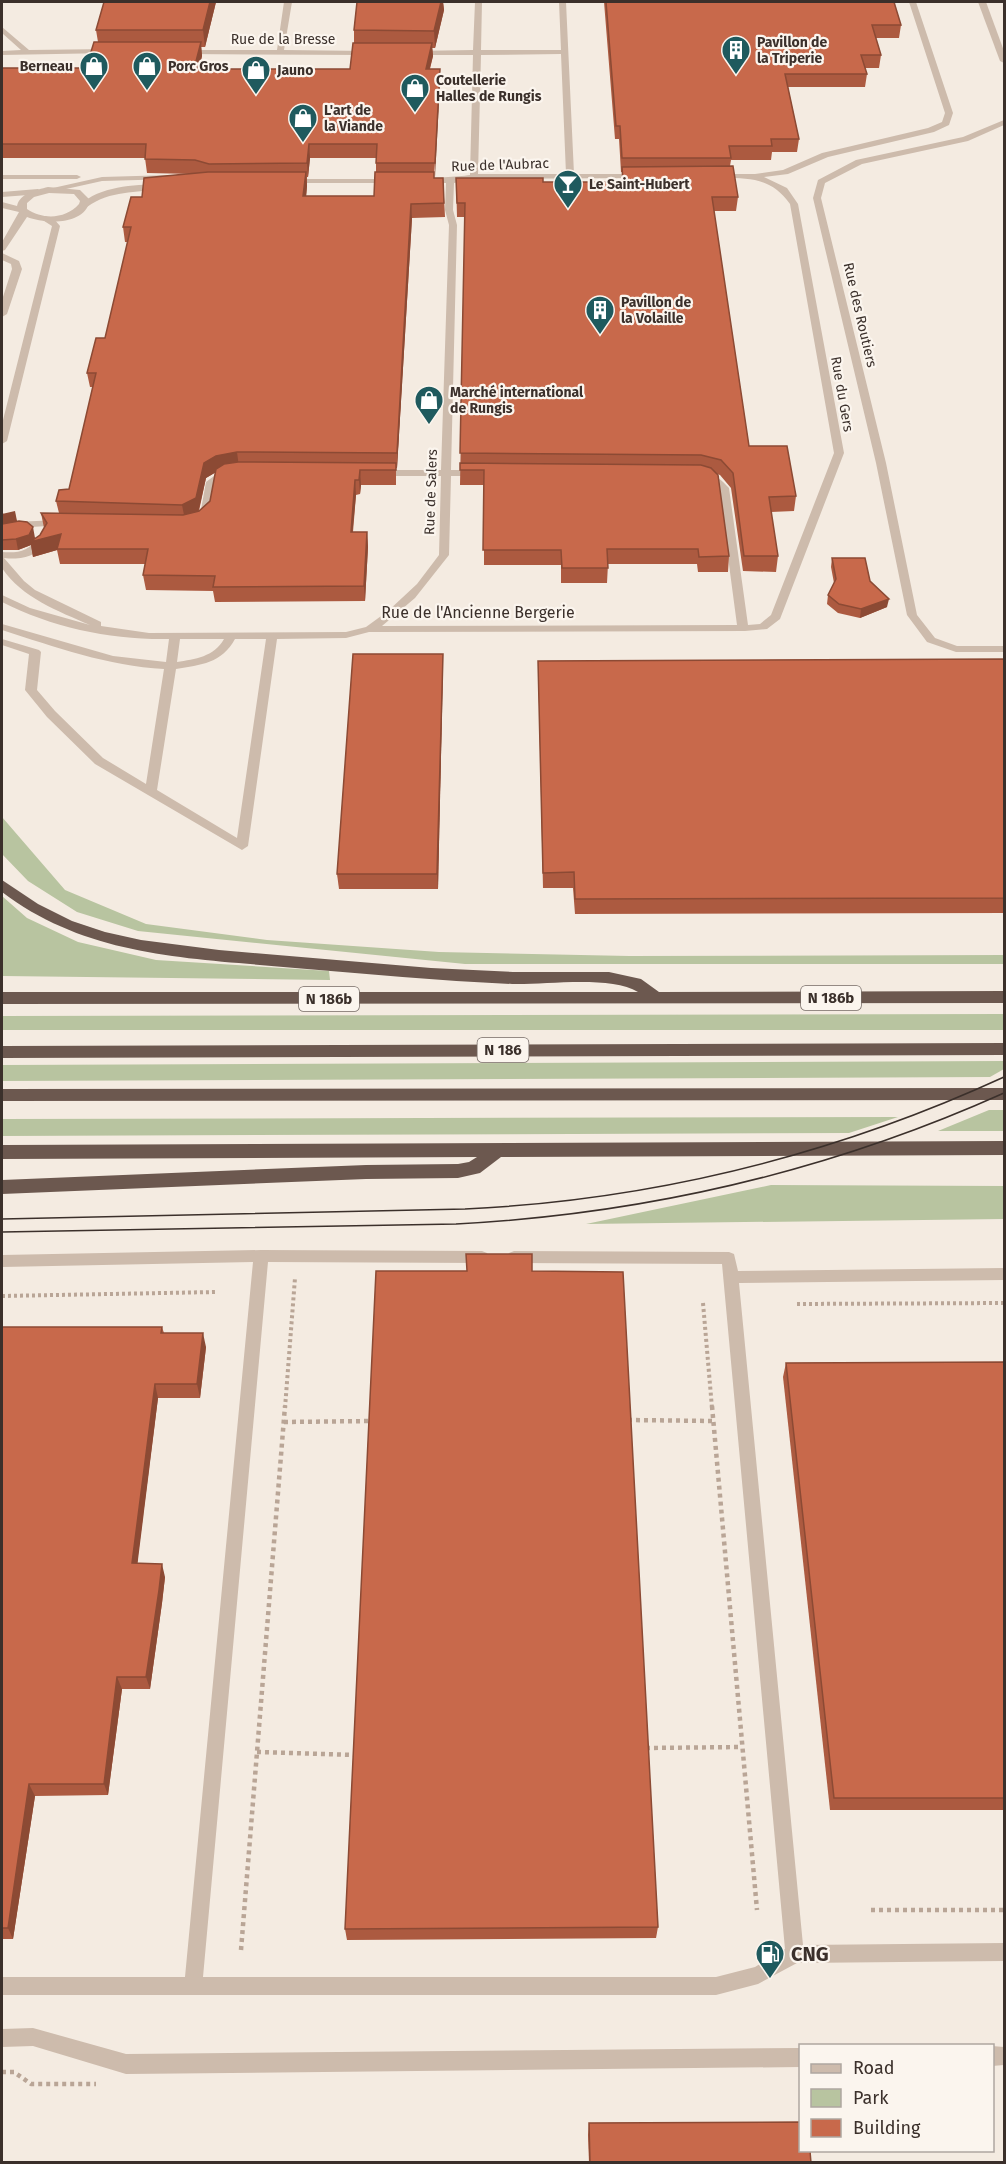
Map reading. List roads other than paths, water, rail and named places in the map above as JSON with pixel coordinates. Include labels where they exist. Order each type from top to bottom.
[{"type":"highway","points":[[2,885],[32,908],[59,921],[111,939],[154,948],[382,971],[514,978],[620,979],[641,986],[657,999]]},
{"type":"highway","name":"N 186b","points":[[2,998],[1005,997]]},
{"type":"highway","name":"N 186","points":[[2,1052],[1005,1049]]},
{"type":"highway","points":[[2,1095],[1005,1094]]},
{"type":"highway","points":[[2,1187],[366,1172],[458,1171],[474,1168],[498,1150]]},
{"type":"highway","points":[[2,1152],[1003,1150]]},
{"type":"street","points":[[982,2],[1005,61]]},
{"type":"street","points":[[2,204],[23,210],[28,215],[45,219],[67,216],[81,209],[85,200],[77,192],[43,191],[25,198],[22,202],[23,210],[21,220],[2,248]]},
{"type":"street","points":[[2,255],[12,259],[17,269],[2,314]]},
{"type":"lane","points":[[280,52],[288,2]]},
{"type":"lane","points":[[474,177],[478,2]]},
{"type":"lane","points":[[563,2],[570,176]]},
{"type":"lane","points":[[709,176],[755,176],[785,172],[825,155],[931,130],[946,123],[949,113],[912,2]]},
{"type":"lane","points":[[2,29],[26,51]]},
{"type":"lane","points":[[2,53],[119,51]]},
{"type":"lane","name":"Rue de la Bresse","points":[[176,52],[375,53]]},
{"type":"lane","points":[[411,53],[565,52]]},
{"type":"lane","name":"Rue des Routiers","points":[[1005,122],[964,139],[859,162],[821,182],[817,198],[881,463],[912,615],[931,640],[957,649],[1005,649]]},
{"type":"lane","name":"Rue de l'Aubrac","points":[[415,181],[450,181],[474,177],[650,176]]},
{"type":"lane","name":"Rue du Gers","points":[[755,176],[784,190],[794,204],[839,453],[776,617],[768,625]]},
{"type":"lane","points":[[2,177],[185,178]]},
{"type":"lane","points":[[2,195],[43,191],[118,177]]},
{"type":"lane","points":[[278,182],[404,181]]},
{"type":"lane","name":"Rue de Salers","points":[[369,629],[407,601],[433,572],[444,555],[453,225],[449,210],[450,181]]},
{"type":"lane","points":[[84,205],[93,198],[120,190],[179,186]]},
{"type":"lane","points":[[2,441],[56,226],[45,219]]},
{"type":"lane","points":[[196,522],[205,516],[211,482],[214,479],[239,472]]},
{"type":"lane","points":[[368,473],[485,473]]},
{"type":"lane","points":[[690,475],[710,477],[724,488],[743,628]]},
{"type":"lane","points":[[2,532],[12,525],[71,523]]},
{"type":"lane","points":[[2,532],[23,526],[32,527],[43,537],[37,549],[22,556],[2,555]]},
{"type":"lane","points":[[2,561],[20,582],[49,603],[112,631]]},
{"type":"lane","name":"Rue de l'Ancienne Bergerie","points":[[2,598],[26,610],[80,627],[149,636],[346,636],[369,629],[743,628],[768,625]]},
{"type":"lane","points":[[2,627],[127,663],[171,665],[202,661],[222,651],[231,636]]},
{"type":"lane","points":[[151,792],[175,636]]},
{"type":"lane","points":[[2,642],[35,652],[31,690],[51,714],[99,761],[242,846],[272,637]]},
{"type":"lane","points":[[193,1987],[261,1256]]},
{"type":"lane","points":[[2,1262],[261,1256],[729,1258],[795,1954]]},
{"type":"lane","points":[[731,1277],[1005,1274]]},
{"type":"lane","points":[[2,1986],[716,1986],[758,1975],[795,1954],[1005,1952]]},
{"type":"lane","points":[[2,2038],[33,2037],[126,2064],[799,2058]]},
{"type":"tram line","points":[[2,1219],[465,1209],[604,1196],[673,1184],[808,1151],[940,1105],[1004,1077]]},
{"type":"tram line","points":[[2,1232],[456,1224],[527,1219],[597,1210],[667,1199],[804,1166],[938,1121],[1004,1093]]},
{"type":"place","name":"Pavillon de la Triperie","points":[[736,76]]},
{"type":"place","name":"Berneau","points":[[94,92]]},
{"type":"place","name":"Porc Gros","points":[[147,92]]},
{"type":"place","name":"Jauno","points":[[256,96]]},
{"type":"place","name":"Coutellerie Halles de Rungis","points":[[415,114]]},
{"type":"place","name":"L'art de la Viande","points":[[303,144]]},
{"type":"place","name":"Le Saint-Hubert","points":[[568,210]]},
{"type":"place","name":"Pavillon de la Volaille","points":[[600,336]]},
{"type":"place","name":"Marché international de Rungis","points":[[429,426]]},
{"type":"place","name":"CNG","points":[[770,1980]]}]
